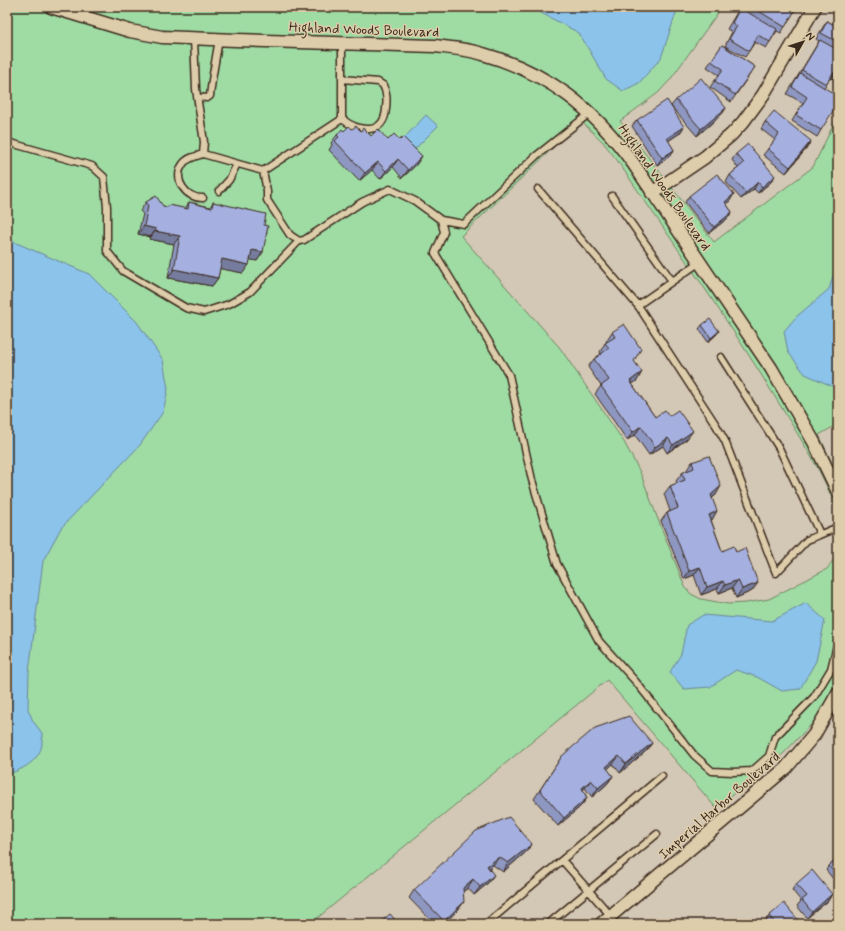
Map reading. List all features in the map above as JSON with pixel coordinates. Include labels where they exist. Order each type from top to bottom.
[{"type":"street","name":"Highland Woods Boulevard","points":[[51,7],[114,27],[162,36],[435,46],[482,54],[513,63],[539,76],[568,95],[590,113],[616,140],[771,368],[814,442],[838,492]]},
{"type":"street","name":"Highland Woods Boulevard","points":[[80,7],[99,21]]},
{"type":"street","points":[[652,193],[714,150],[743,122],[763,95],[815,7]]},
{"type":"street","name":"Imperial Harbor Boulevard","points":[[601,924],[786,768],[814,735],[838,693]]},
{"type":"lane","points":[[194,38],[197,97],[204,142],[203,154]]},
{"type":"lane","points":[[197,97],[207,98],[210,96],[219,39]]},
{"type":"lane","points":[[342,42],[342,119]]},
{"type":"lane","points":[[342,78],[378,82],[383,85],[387,95],[386,114],[378,127],[373,129],[354,127],[342,119]]},
{"type":"lane","points":[[7,142],[92,166],[104,177],[107,251],[123,271],[186,308],[204,312],[229,304],[250,292],[299,241],[304,240],[362,202],[390,189],[414,201],[441,220],[464,224],[536,156],[590,113]]},
{"type":"lane","points":[[263,172],[342,119]]},
{"type":"lane","points":[[203,198],[192,196],[186,192],[182,186],[180,172],[183,164],[188,160],[203,154],[263,172]]},
{"type":"lane","points":[[219,191],[229,180],[237,164]]},
{"type":"lane","points":[[263,172],[267,191],[267,200],[290,235],[299,241]]},
{"type":"lane","points":[[538,189],[638,304],[716,424],[725,441],[776,573],[807,540],[838,527]]},
{"type":"lane","points":[[612,196],[672,281]]},
{"type":"lane","points":[[441,220],[444,232],[435,252],[509,376],[532,480],[557,564],[599,640],[636,682],[694,755],[712,771],[752,771],[769,756],[775,737],[814,698],[830,669],[838,641]]},
{"type":"lane","points":[[638,304],[700,262]]},
{"type":"lane","points":[[721,357],[779,448],[820,534]]},
{"type":"lane","points":[[486,924],[662,776]]},
{"type":"lane","points":[[548,924],[657,834]]},
{"type":"lane","points":[[562,860],[611,916]]},
{"type":"green space","points":[[7,7],[722,7],[670,80],[658,93],[620,121],[714,242],[813,167],[838,115],[838,424],[819,435],[838,476],[838,514],[833,500],[812,458],[741,343],[617,160],[603,142],[581,121],[461,236],[560,348],[624,442],[640,472],[685,587],[691,594],[701,599],[728,604],[769,599],[827,569],[838,553],[838,703],[818,717],[784,753],[716,808],[607,680],[310,924],[7,924]]},
{"type":"water","points":[[530,7],[678,7],[661,58],[639,83],[623,91],[606,79],[579,33]]},
{"type":"water","points":[[426,115],[438,126],[415,149],[404,138]]},
{"type":"water","points":[[7,239],[89,274],[137,322],[163,360],[168,389],[163,412],[140,445],[61,528],[43,561],[29,672],[28,709],[33,721],[42,733],[42,745],[37,756],[29,764],[7,774]]},
{"type":"water","points":[[838,261],[838,384],[832,386],[805,374],[788,352],[784,331],[796,317],[829,289]]},
{"type":"water","points":[[806,603],[825,620],[816,661],[800,689],[782,691],[757,677],[736,670],[710,687],[684,689],[670,672],[681,654],[687,625],[703,615],[772,621]]},
{"type":"building","points":[[752,7],[797,7],[785,27]]},
{"type":"building","points":[[740,8],[777,29],[770,42],[758,35],[749,51],[729,39],[737,26],[732,23]]},
{"type":"building","points":[[827,21],[838,27],[838,42],[821,33]]},
{"type":"building","points":[[820,40],[838,50],[838,73],[833,73],[826,84],[802,70]]},
{"type":"building","points":[[722,45],[755,67],[735,95],[715,81],[723,69],[711,61]]},
{"type":"building","points":[[800,73],[838,96],[838,103],[821,130],[796,115],[807,97],[792,87]]},
{"type":"building","points":[[701,78],[726,108],[701,129],[676,100]]},
{"type":"building","points":[[667,100],[684,127],[667,138],[674,150],[662,158],[637,120]]},
{"type":"building","points":[[774,111],[811,141],[790,167],[768,149],[779,134],[765,122]]},
{"type":"building","points":[[349,126],[352,129],[356,126],[361,131],[363,128],[371,136],[378,129],[388,140],[394,134],[400,140],[403,137],[422,156],[408,170],[398,159],[386,171],[378,162],[365,173],[335,141],[339,137],[337,135],[342,129],[344,131]]},
{"type":"building","points":[[748,144],[775,176],[762,187],[758,182],[746,193],[730,175],[744,163],[736,154]]},
{"type":"building","points":[[717,174],[734,194],[725,202],[732,212],[714,227],[689,196]]},
{"type":"building","points":[[156,196],[163,206],[168,207],[169,205],[188,209],[189,202],[212,208],[213,202],[266,214],[264,225],[268,226],[263,252],[252,250],[249,265],[222,259],[218,278],[174,269],[180,236],[155,231],[156,229],[144,226],[148,206],[146,202]]},
{"type":"building","points":[[710,319],[719,331],[711,338],[702,325]]},
{"type":"building","points":[[624,324],[641,349],[634,361],[642,372],[630,381],[655,417],[665,410],[669,416],[678,410],[693,431],[673,445],[668,438],[655,447],[641,426],[633,432],[601,386],[609,380],[594,359],[609,348],[605,343],[615,337],[612,332]]},
{"type":"building","points":[[709,456],[721,486],[711,495],[717,511],[709,515],[722,551],[734,546],[736,552],[745,548],[758,583],[742,589],[738,580],[725,585],[723,581],[707,587],[700,567],[689,571],[667,513],[678,508],[670,486],[685,480],[682,473],[694,468],[692,462]]},
{"type":"building","points":[[629,716],[652,743],[626,764],[619,756],[606,767],[613,776],[598,788],[591,780],[582,788],[587,798],[564,818],[540,790],[562,756],[595,728]]},
{"type":"building","points":[[509,817],[532,844],[508,863],[499,857],[487,866],[494,875],[480,887],[473,879],[463,888],[464,902],[444,921],[414,890],[476,831]]},
{"type":"building","points":[[838,858],[838,877],[829,866]]},
{"type":"building","points":[[812,870],[832,894],[812,912],[802,900],[807,896],[796,884]]},
{"type":"building","points":[[784,903],[799,921],[796,924],[776,924],[769,916]]},
{"type":"building","points":[[390,914],[399,924],[379,924]]}]
